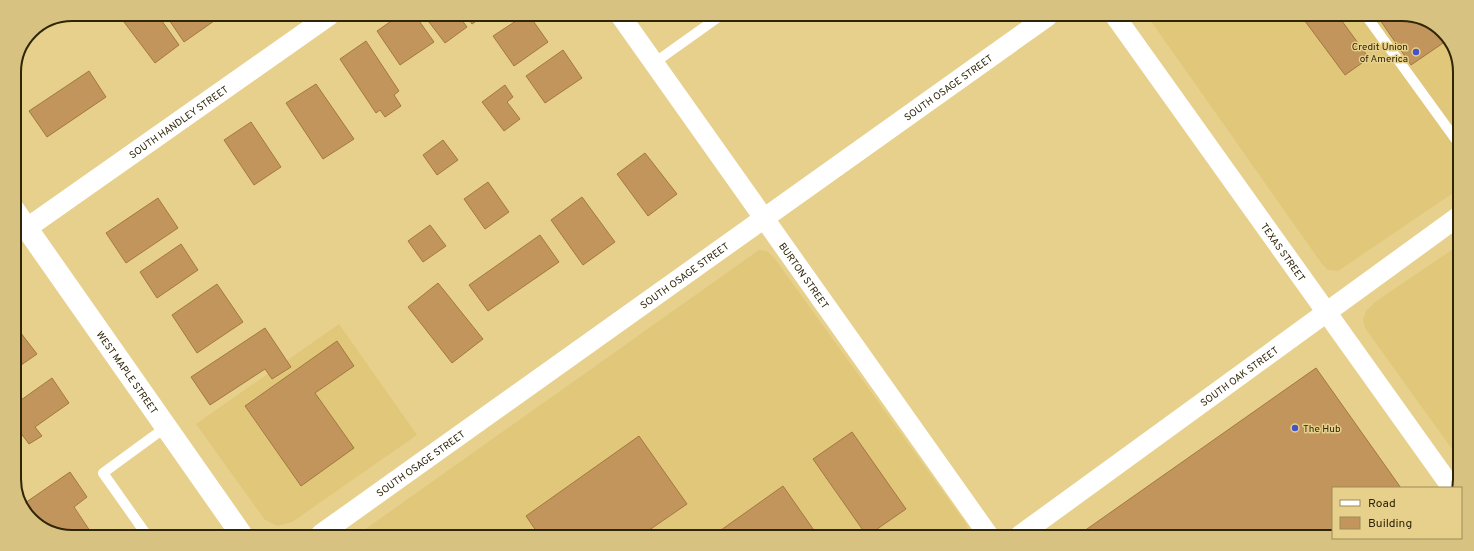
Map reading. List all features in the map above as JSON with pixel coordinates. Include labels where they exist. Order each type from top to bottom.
[{"type":"street","name":"SOUTH HANDLEY STREET","points":[[27,228],[321,21]]},
{"type":"street","name":"BURTON STREET","points":[[624,21],[985,530]]},
{"type":"street","name":"SOUTH OSAGE STREET","points":[[327,530],[1041,21]]},
{"type":"street","name":"TEXAS STREET","points":[[1119,21],[1451,487]]},
{"type":"street","name":"WEST MAPLE STREET","points":[[21,220],[238,530]]},
{"type":"street","name":"SOUTH OAK STREET","points":[[1027,530],[1453,220]]},
{"type":"lane","points":[[654,63],[713,21]]},
{"type":"lane","points":[[1370,21],[1453,136]]},
{"type":"lane","points":[[143,530],[103,473],[166,427]]},
{"type":"shaded area","points":[[1151,21],[1409,21],[1425,26],[1438,36],[1446,46],[1453,69],[1453,193],[1338,271],[1328,270],[1322,264]]},
{"type":"shaded area","points":[[1453,249],[1453,450],[1365,328],[1363,320],[1366,311],[1375,302]]},
{"type":"shaded area","points":[[759,250],[767,251],[775,259],[967,525],[968,530],[364,530]]},
{"type":"shaded area","points":[[339,324],[417,435],[292,522],[278,526],[265,520],[196,424]]},
{"type":"building","points":[[123,21],[162,21],[179,45],[155,63]]},
{"type":"building","points":[[170,21],[214,21],[184,42]]},
{"type":"building","points":[[391,21],[419,21],[434,42],[400,65],[377,31]]},
{"type":"building","points":[[462,21],[467,27],[445,43],[429,22]]},
{"type":"building","points":[[516,21],[533,21],[548,42],[514,66],[493,36]]},
{"type":"building","points":[[1305,21],[1342,21],[1369,58],[1345,75]]},
{"type":"building","name":"Credit Union of America","points":[[1381,21],[1409,21],[1425,26],[1438,36],[1443,43],[1411,65]]},
{"type":"building","points":[[366,41],[399,91],[394,95],[401,106],[385,117],[380,110],[376,113],[340,59]]},
{"type":"building","points":[[563,50],[582,78],[545,103],[526,76]]},
{"type":"building","points":[[89,71],[106,97],[47,137],[29,111]]},
{"type":"building","points":[[316,84],[354,139],[323,159],[286,103]]},
{"type":"building","points":[[505,85],[513,97],[507,102],[520,119],[504,131],[482,102]]},
{"type":"building","points":[[251,122],[281,167],[254,185],[224,140]]},
{"type":"building","points":[[443,140],[458,160],[437,175],[423,155]]},
{"type":"building","points":[[645,153],[677,194],[648,216],[617,174]]},
{"type":"building","points":[[488,182],[509,212],[485,229],[464,199]]},
{"type":"building","points":[[582,197],[615,242],[583,265],[551,220]]},
{"type":"building","points":[[158,198],[178,228],[126,263],[106,233]]},
{"type":"building","points":[[430,225],[446,246],[423,262],[408,241]]},
{"type":"building","points":[[540,235],[559,262],[488,311],[469,285]]},
{"type":"building","points":[[181,244],[198,270],[157,298],[140,272]]},
{"type":"building","points":[[438,283],[483,339],[452,363],[408,307]]},
{"type":"building","points":[[217,284],[243,322],[197,353],[172,315]]},
{"type":"building","points":[[265,328],[291,367],[272,379],[265,369],[210,405],[191,377]]},
{"type":"building","points":[[21,333],[37,354],[21,365]]},
{"type":"building","points":[[337,341],[354,366],[315,393],[354,448],[301,486],[245,406]]},
{"type":"building","name":"The Hub","points":[[1316,368],[1400,487],[1332,487],[1332,530],[1086,530]]},
{"type":"building","points":[[52,378],[69,403],[35,427],[42,436],[29,444],[21,433],[21,400]]},
{"type":"building","points":[[852,432],[906,509],[876,530],[863,530],[813,459]]},
{"type":"building","points":[[639,436],[687,504],[649,530],[536,530],[526,516]]},
{"type":"building","points":[[70,472],[87,497],[74,507],[89,530],[62,529],[49,525],[38,517],[26,502]]},
{"type":"building","points":[[783,486],[814,530],[721,530]]},
{"type":"place","name":"Credit Union of America","points":[[1416,52]]},
{"type":"place","name":"The Hub","points":[[1295,428]]}]
